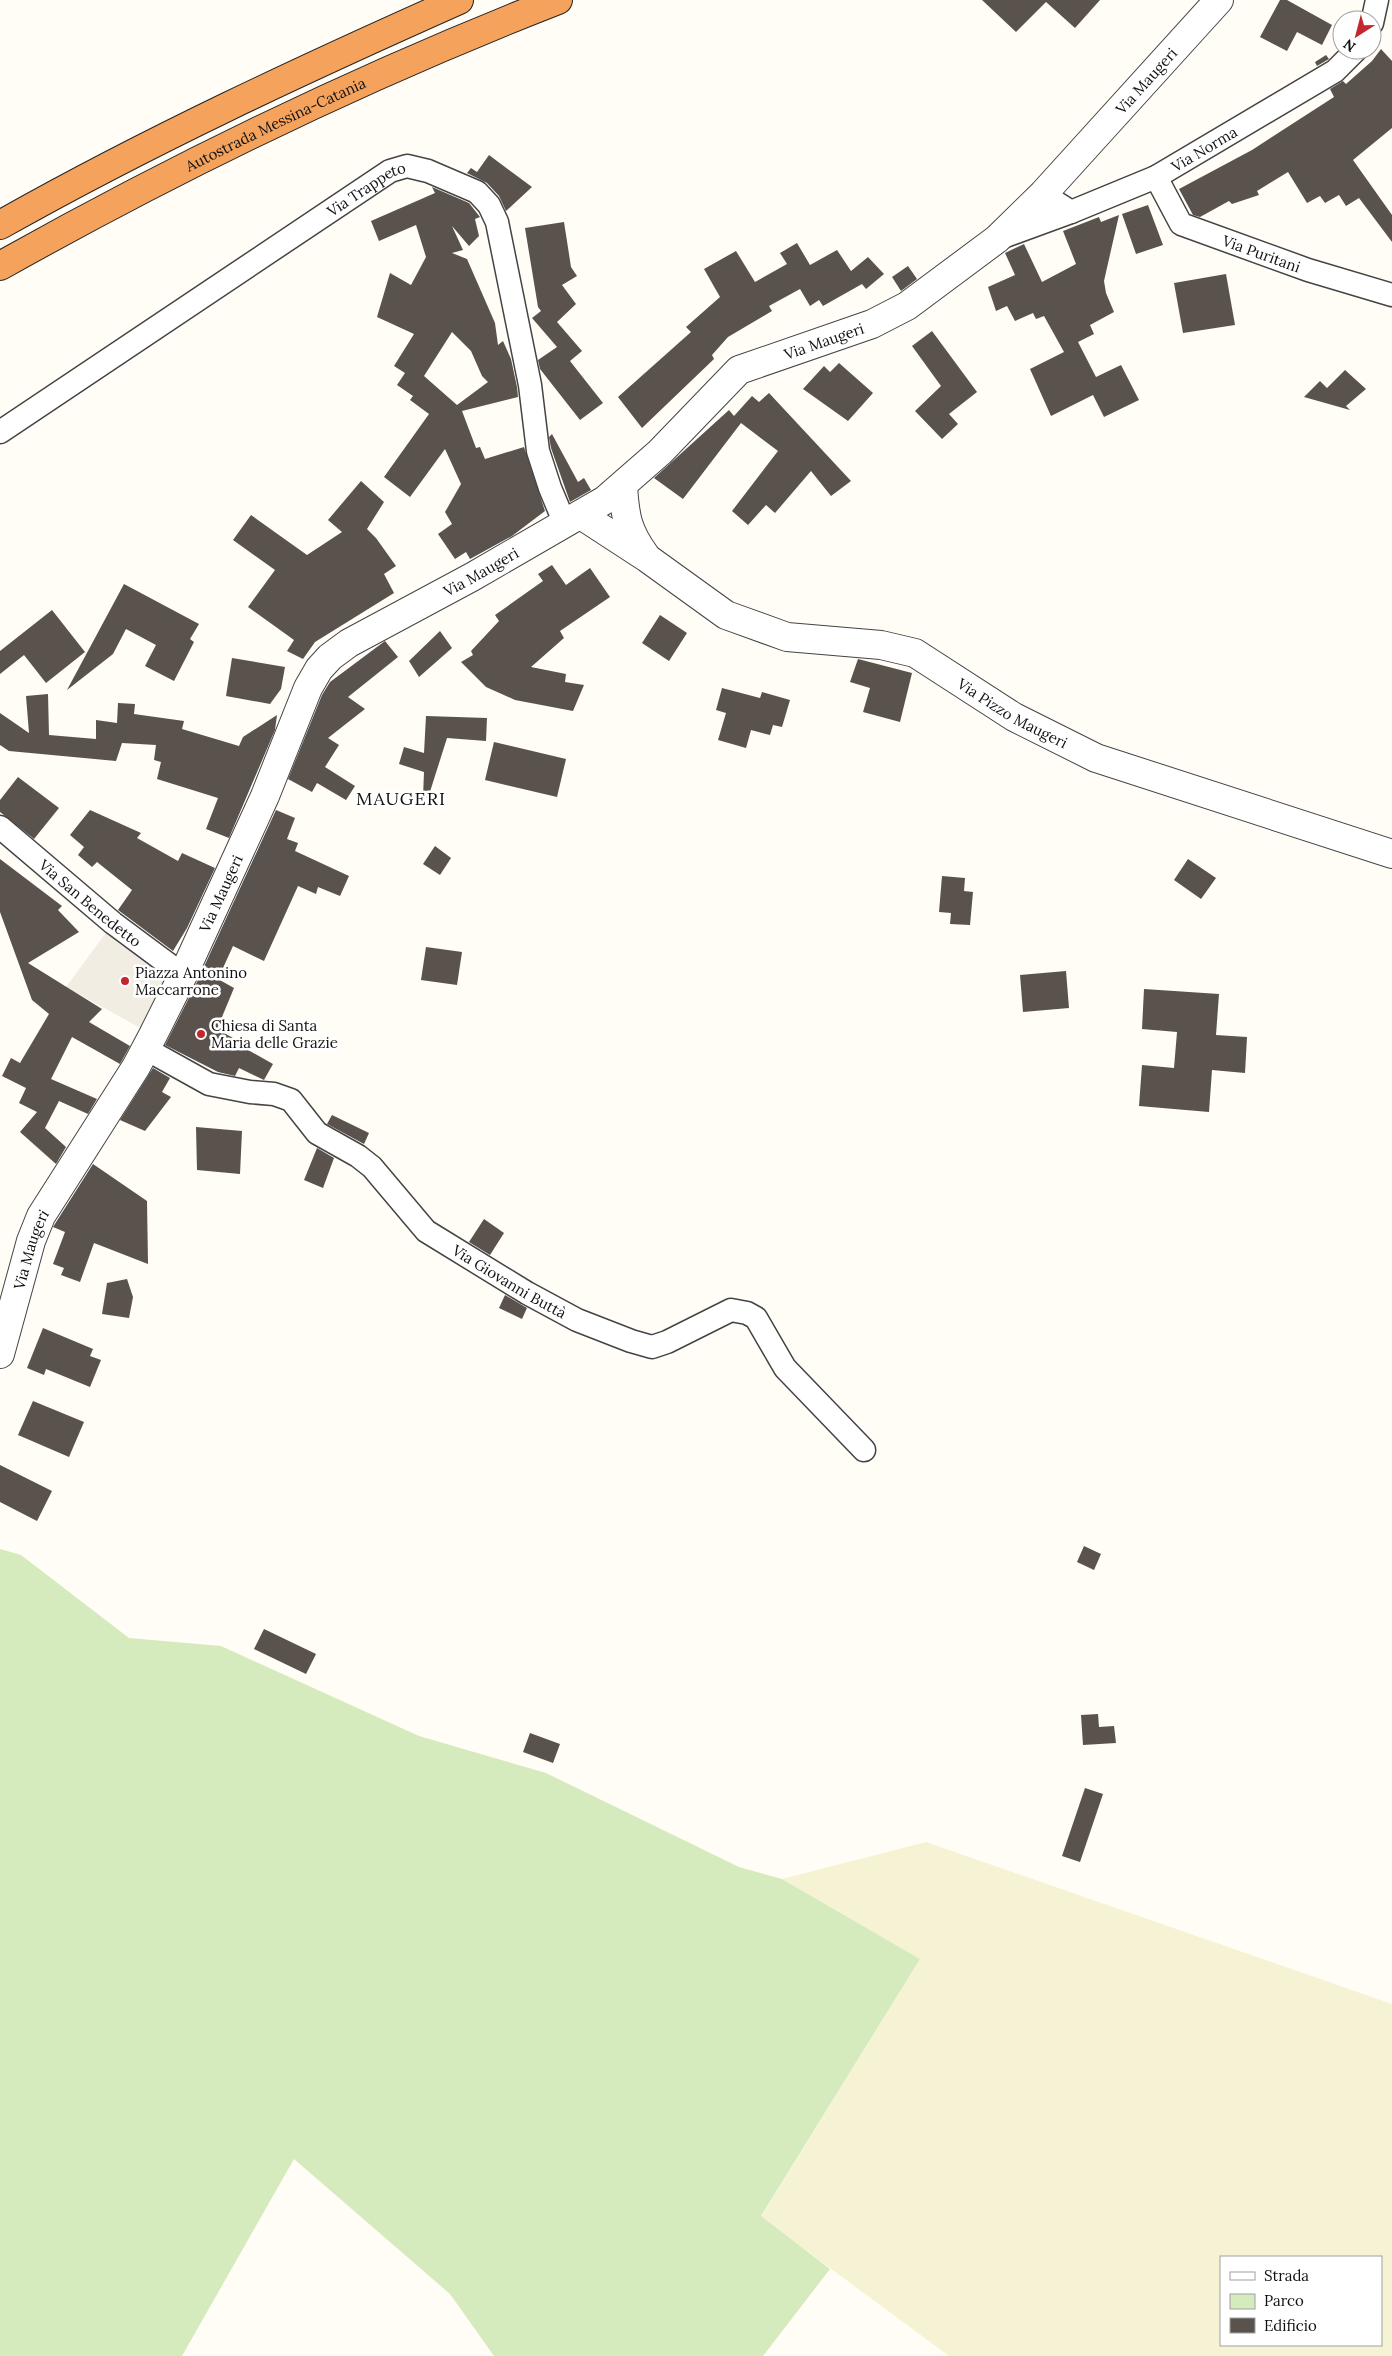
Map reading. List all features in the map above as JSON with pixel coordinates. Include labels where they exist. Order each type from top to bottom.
[{"type":"highway","points":[[0,225],[154,142],[320,62],[459,0]]},
{"type":"highway","name":"Autostrada Messina-Catania","points":[[0,266],[169,174],[335,94],[496,24],[558,0]]},
{"type":"street","name":"Via Maugeri","points":[[0,1354],[31,1241],[41,1216],[146,1049],[183,975],[266,796],[308,688],[319,669],[349,643],[573,520],[622,486],[694,418],[739,370],[872,324],[907,306],[996,239],[1043,194],[1219,0]]},
{"type":"street","name":"Via Norma","points":[[996,239],[1071,212],[1156,177],[1335,71],[1346,60]]},
{"type":"street","name":"Via Trappeto","points":[[0,432],[390,171],[408,166],[428,171],[477,192],[489,205],[497,222],[530,386],[538,451],[550,488],[573,520]]},
{"type":"street","name":"Via Puritani","points":[[1156,177],[1181,224],[1308,270],[1388,287]]},
{"type":"street","points":[[1043,194],[1071,212]]},
{"type":"street","points":[[622,486],[626,520],[632,536],[648,558]]},
{"type":"street","points":[[573,520],[648,558]]},
{"type":"street","name":"Via Pizzo Maugeri","points":[[648,558],[726,615],[758,628],[787,636],[881,644],[915,653],[1014,717],[1096,758],[1392,854]]},
{"type":"street","name":"Via San Benedetto","points":[[0,827],[113,923],[183,975]]},
{"type":"street","name":"Via Giovanni Buttà","points":[[146,1049],[209,1084],[250,1092],[274,1094],[291,1100],[317,1133],[358,1156],[372,1167],[426,1231],[527,1293],[577,1320],[630,1341],[652,1347],[667,1342],[732,1310],[747,1313],[756,1318],[785,1368],[864,1450]]},
{"type":"shaded area","name":"Piazza Antonino Maccarrone","points":[[113,923],[183,975],[153,1035],[66,987]]},
{"type":"shaded area","points":[[926,1842],[1392,2004],[1392,2356],[949,2356],[761,2217],[920,1959],[782,1879]]},
{"type":"green space","points":[[0,1549],[21,1555],[129,1638],[221,1646],[419,1736],[546,1773],[739,1867],[782,1879],[920,1959],[761,2216],[830,2269],[763,2356],[494,2356],[450,2294],[294,2159],[182,2356],[0,2356]]},
{"type":"building","points":[[982,0],[1100,0],[1075,28],[1046,2],[1016,32]]},
{"type":"building","points":[[1280,0],[1287,0],[1332,25],[1322,45],[1297,32],[1287,51],[1260,37]]},
{"type":"building","points":[[1382,50],[1392,61],[1392,128],[1353,160],[1392,215],[1392,242],[1359,198],[1346,206],[1339,195],[1325,203],[1320,196],[1307,203],[1288,172],[1257,191],[1259,195],[1232,204],[1229,201],[1200,217],[1193,215],[1179,189],[1252,150],[1334,97],[1330,89],[1343,81],[1346,84],[1372,61],[1382,60]]},
{"type":"building","points":[[1326,55],[1329,59],[1317,66],[1315,62]]},
{"type":"building","points":[[489,155],[532,187],[506,211],[499,196],[487,183],[467,173],[471,168],[477,172]]},
{"type":"building","points":[[432,187],[469,203],[480,217],[475,219],[479,236],[469,246],[452,226],[463,250],[452,253],[467,259],[495,323],[498,345],[503,341],[511,359],[517,387],[518,397],[462,411],[476,448],[480,447],[485,459],[524,447],[545,511],[512,536],[470,559],[466,552],[455,559],[438,534],[452,524],[445,512],[461,484],[445,449],[410,497],[384,477],[429,414],[410,400],[413,396],[397,385],[405,373],[394,366],[414,334],[377,317],[390,273],[411,285],[426,257],[416,225],[379,241],[371,221],[435,193]],"holes":[[[452,332],[471,351],[482,376],[488,382],[457,405],[424,376]]]},
{"type":"building","points":[[1148,205],[1163,245],[1136,254],[1122,214]]},
{"type":"building","points":[[1119,215],[1104,281],[1106,293],[1114,312],[1090,325],[1094,334],[1078,342],[1096,377],[1121,365],[1139,400],[1104,417],[1093,395],[1051,416],[1030,369],[1064,352],[1044,316],[1036,319],[1033,313],[1015,321],[1007,306],[996,311],[988,287],[1015,275],[1005,253],[1024,244],[1042,282],[1076,264],[1063,231],[1099,217],[1101,222]]},
{"type":"building","points":[[564,222],[571,267],[577,276],[562,285],[576,304],[557,322],[582,351],[570,361],[603,403],[580,420],[540,369],[538,360],[557,347],[532,318],[541,311],[538,307],[525,228]]},
{"type":"building","points":[[797,243],[810,265],[837,250],[851,271],[868,257],[884,274],[866,289],[862,284],[823,306],[819,300],[810,306],[800,289],[769,306],[772,311],[728,337],[712,355],[714,359],[642,428],[618,397],[691,332],[686,327],[720,297],[704,269],[736,251],[755,282],[787,264],[780,253]]},
{"type":"building","points":[[908,266],[917,279],[901,291],[892,277]]},
{"type":"building","points":[[1226,274],[1235,325],[1183,333],[1174,283]]},
{"type":"building","points":[[932,331],[977,392],[949,414],[958,424],[942,439],[915,411],[941,386],[912,346]]},
{"type":"building","points":[[839,363],[873,393],[848,421],[803,389],[824,366],[830,372]]},
{"type":"building","points":[[1345,370],[1366,389],[1346,406],[1350,410],[1304,397],[1320,381],[1327,388]]},
{"type":"building","points":[[769,393],[851,481],[831,496],[811,471],[775,513],[766,505],[748,525],[732,511],[778,451],[741,423],[683,499],[654,478],[729,410],[734,416],[752,396],[759,402]]},
{"type":"building","points":[[552,434],[578,482],[584,478],[591,490],[570,502],[551,448],[549,437]]},
{"type":"building","points":[[361,481],[384,502],[367,529],[376,538],[396,566],[384,574],[394,593],[315,642],[303,659],[287,651],[294,640],[248,607],[275,570],[233,540],[251,515],[307,555],[342,532],[328,520]]},
{"type":"building","points":[[552,565],[566,585],[590,568],[610,597],[560,631],[564,638],[531,667],[566,674],[565,682],[584,685],[573,711],[515,700],[486,687],[461,662],[473,655],[471,651],[499,621],[495,615],[543,581],[538,574]]},
{"type":"building","points":[[124,584],[199,624],[190,639],[194,642],[174,681],[145,666],[156,645],[126,629],[113,654],[67,690]]},
{"type":"building","points":[[52,610],[85,652],[46,683],[24,655],[0,674],[0,651]]},
{"type":"building","points":[[660,615],[687,633],[669,661],[642,643]]},
{"type":"building","points":[[440,631],[452,648],[419,677],[409,661]]},
{"type":"building","points":[[385,641],[398,657],[348,697],[365,709],[328,738],[339,745],[325,767],[355,786],[346,800],[317,783],[312,792],[288,779],[322,695],[330,682]]},
{"type":"building","points":[[232,658],[285,667],[281,689],[270,704],[226,696]]},
{"type":"building","points":[[858,659],[912,673],[900,722],[863,712],[870,688],[850,682]]},
{"type":"building","points":[[722,688],[760,698],[762,692],[790,700],[782,727],[773,725],[770,735],[751,730],[746,748],[718,740],[726,713],[716,710]]},
{"type":"building","points":[[48,694],[49,735],[96,739],[96,720],[117,723],[118,703],[135,704],[134,714],[184,721],[182,729],[239,746],[243,737],[277,715],[275,730],[229,838],[206,829],[218,798],[157,779],[161,762],[154,760],[156,745],[122,743],[116,761],[9,751],[0,745],[0,713],[29,733],[26,696]]},
{"type":"building","points":[[426,716],[487,718],[486,741],[447,738],[428,798],[423,797],[424,772],[399,764],[404,747],[424,753]]},
{"type":"building","points":[[494,742],[566,759],[557,797],[485,780]]},
{"type":"building","points":[[18,777],[59,808],[34,839],[0,812],[0,800]]},
{"type":"building","points":[[90,810],[141,833],[137,838],[178,861],[182,853],[215,868],[187,928],[173,951],[118,910],[132,890],[97,862],[92,867],[78,855],[84,847],[70,835]]},
{"type":"building","points":[[276,810],[295,818],[287,839],[298,843],[295,851],[349,876],[340,896],[318,887],[316,894],[298,886],[264,961],[233,946],[218,979],[234,988],[217,1029],[233,1038],[241,1046],[273,1064],[264,1080],[239,1068],[235,1076],[218,1072],[165,1045],[197,982]]},
{"type":"building","points":[[435,846],[451,858],[440,875],[423,864]]},
{"type":"building","points":[[0,859],[62,906],[58,910],[79,932],[28,963],[102,1009],[89,1022],[130,1046],[120,1064],[72,1037],[51,1079],[97,1099],[88,1114],[59,1101],[45,1128],[66,1147],[56,1164],[20,1132],[37,1112],[19,1103],[26,1088],[2,1076],[11,1058],[20,1063],[49,1014],[32,1000],[0,912]]},
{"type":"building","points":[[1188,859],[1216,878],[1201,899],[1174,880]]},
{"type":"building","points":[[942,876],[965,878],[964,891],[973,892],[970,925],[950,924],[951,913],[939,912]]},
{"type":"building","points":[[426,947],[462,952],[457,985],[421,980]]},
{"type":"building","points":[[1066,971],[1069,1008],[1023,1012],[1020,975]]},
{"type":"building","points":[[1144,989],[1219,994],[1216,1035],[1247,1037],[1245,1073],[1212,1070],[1209,1112],[1139,1106],[1142,1065],[1174,1068],[1177,1032],[1142,1029]]},
{"type":"building","points":[[153,1068],[170,1078],[162,1092],[171,1097],[145,1131],[120,1120]]},
{"type":"building","points":[[332,1115],[369,1133],[364,1144],[327,1124]]},
{"type":"building","points":[[196,1127],[242,1131],[240,1174],[197,1170]]},
{"type":"building","points":[[317,1148],[334,1158],[323,1188],[304,1180]]},
{"type":"building","points":[[93,1164],[147,1201],[148,1264],[94,1243],[80,1282],[61,1275],[64,1268],[53,1264],[65,1232],[53,1227]]},
{"type":"building","points":[[484,1219],[504,1233],[490,1255],[469,1242]]},
{"type":"building","points":[[127,1279],[133,1297],[129,1318],[102,1314],[107,1283]]},
{"type":"building","points":[[505,1295],[527,1308],[522,1319],[499,1308]]},
{"type":"building","points":[[43,1328],[93,1349],[90,1356],[101,1360],[90,1387],[46,1369],[44,1375],[27,1368]]},
{"type":"building","points":[[33,1401],[84,1422],[69,1457],[18,1435]]},
{"type":"building","points":[[0,1465],[52,1491],[37,1521],[0,1502]]},
{"type":"building","points":[[1084,1546],[1101,1554],[1094,1570],[1077,1562]]},
{"type":"building","points":[[264,1629],[316,1654],[306,1674],[254,1649]]},
{"type":"building","points":[[1098,1714],[1099,1727],[1114,1726],[1116,1743],[1083,1745],[1081,1715]]},
{"type":"building","points":[[530,1733],[560,1744],[553,1763],[523,1752]]},
{"type":"building","points":[[1085,1788],[1103,1794],[1080,1862],[1062,1856]]},
{"type":"place","name":"Piazza Antonino Maccarrone","points":[[125,981]]},
{"type":"place","name":"Chiesa di Santa Maria delle Grazie","points":[[201,1034]]},
{"type":"district","name":"MAUGERI","points":[[401,798]]}]
